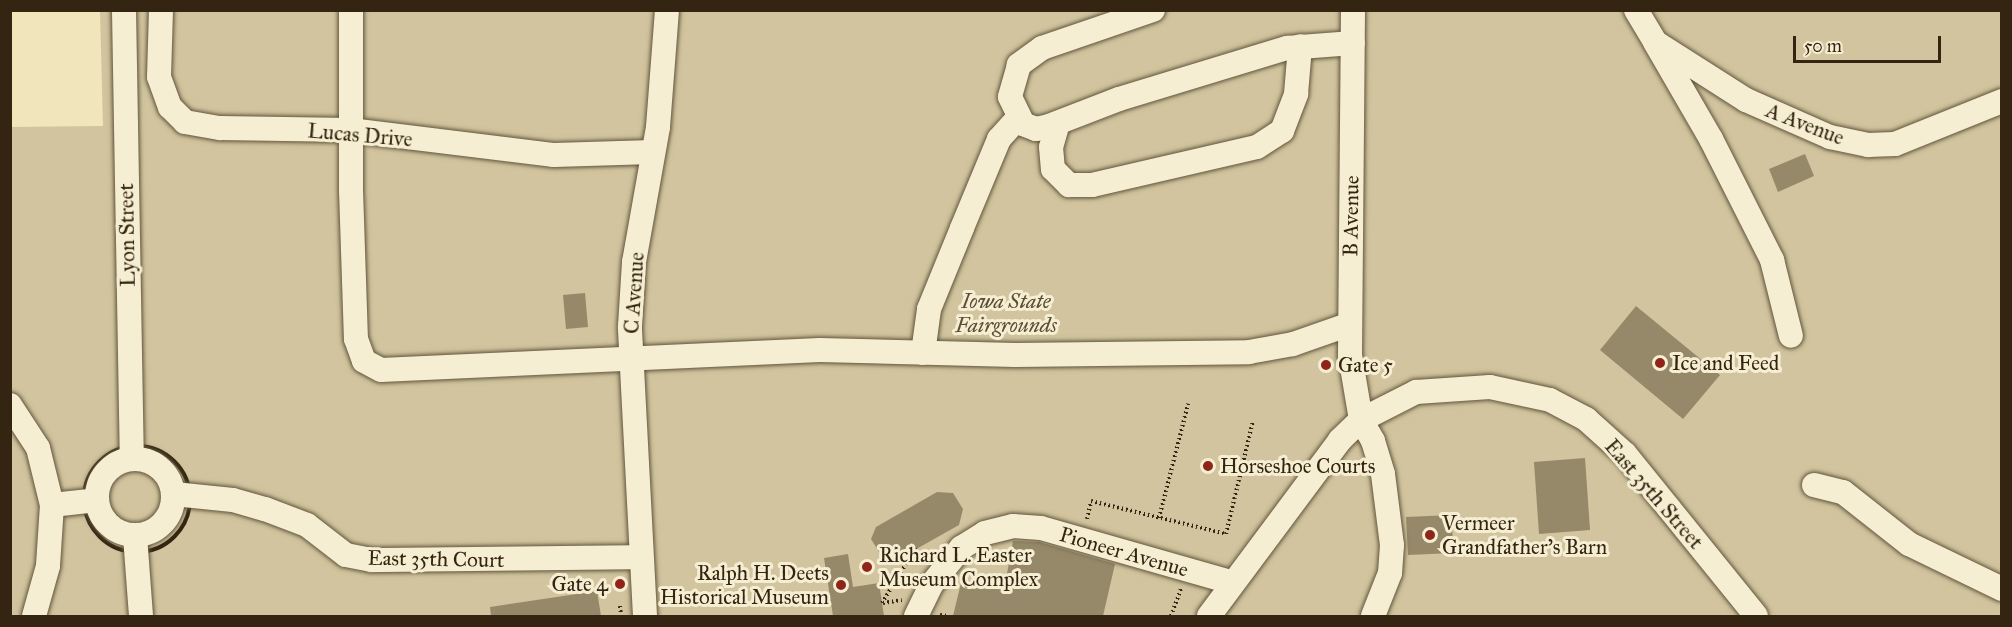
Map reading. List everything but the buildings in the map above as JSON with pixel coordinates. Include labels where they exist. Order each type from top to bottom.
[{"type":"lane","name":"Lyon Street","points":[[124,10],[132,452]]},
{"type":"lane","name":"Lucas Drive","points":[[161,10],[159,77],[170,107],[185,122],[220,128],[350,130],[554,155],[653,152]]},
{"type":"lane","points":[[351,10],[350,130],[356,339],[364,361],[381,370],[631,356],[820,350],[922,353],[1250,352],[1293,344],[1350,324]]},
{"type":"lane","name":"C Avenue","points":[[645,616],[631,356],[634,262],[653,152],[667,10]]},
{"type":"lane","points":[[1154,10],[1042,48],[1019,66],[1010,97],[1023,124],[1036,129],[1058,123],[1203,72],[1299,46],[1353,43]]},
{"type":"lane","name":"B Avenue","points":[[1353,10],[1350,355],[1361,420],[1373,441],[1383,474],[1392,545],[1390,573],[1373,616]]},
{"type":"lane","name":"A Avenue","points":[[1636,10],[1655,42],[1784,119],[1830,137],[1868,145],[1916,138],[2001,100]]},
{"type":"lane","points":[[1655,42],[1711,140],[1772,260],[1791,336]]},
{"type":"lane","points":[[1058,123],[1051,147],[1053,169],[1069,185],[1092,185],[1257,147],[1282,131],[1296,94],[1299,46]]},
{"type":"lane","points":[[922,353],[929,309],[962,228],[999,139],[1019,117]]},
{"type":"lane","name":"East 35th Street","points":[[1209,616],[1231,582],[1340,440],[1361,420],[1416,392],[1490,387],[1550,400],[1586,419],[1625,454],[1756,616]]},
{"type":"lane","points":[[10,405],[38,448],[52,505],[48,566],[34,616]]},
{"type":"lane","points":[[90,501],[106,472],[132,452],[160,468],[182,494],[164,523],[136,544]]},
{"type":"lane","points":[[1814,485],[1844,492],[1909,544],[2001,589]]},
{"type":"lane","name":"East 35th Court","points":[[182,494],[233,500],[287,517],[307,525],[346,555],[372,560],[641,567]]},
{"type":"lane","points":[[52,505],[90,501]]},
{"type":"lane","points":[[90,501],[105,522],[136,544]]},
{"type":"lane","name":"Pioneer Avenue","points":[[916,616],[947,562],[961,548],[985,533],[1013,526],[1041,528],[1231,582]]},
{"type":"lane","points":[[136,544],[141,616]]},
{"type":"path","points":[[1159,518],[1188,404]]},
{"type":"path","points":[[1082,540],[1091,501],[1226,534],[1253,421]]},
{"type":"path","points":[[111,452],[164,453],[178,465],[182,494],[187,517],[179,532],[153,550],[136,544],[120,550],[99,536],[86,516],[90,501],[87,479],[97,464],[111,452]]},
{"type":"path","points":[[882,603],[915,549]]},
{"type":"path","points":[[1171,616],[1188,570]]},
{"type":"path","points":[[620,606],[621,616]]},
{"type":"green space","name":"Iowa State Fairgrounds","points":[[100,11],[2001,11],[2001,616],[11,616],[10,127],[103,126]]},
{"type":"place","name":"Ice and Feed","points":[[1660,363]]},
{"type":"place","name":"Gate 5","points":[[1326,365]]},
{"type":"place","name":"Horseshoe Courts","points":[[1208,466]]},
{"type":"place","name":"Vermeer Grandfather’s Barn","points":[[1430,535]]},
{"type":"place","name":"Richard L. Easter Museum Complex","points":[[867,567]]},
{"type":"place","name":"Gate 4","points":[[620,584]]},
{"type":"place","name":"Ralph H. Deets Historical Museum","points":[[841,585]]}]
